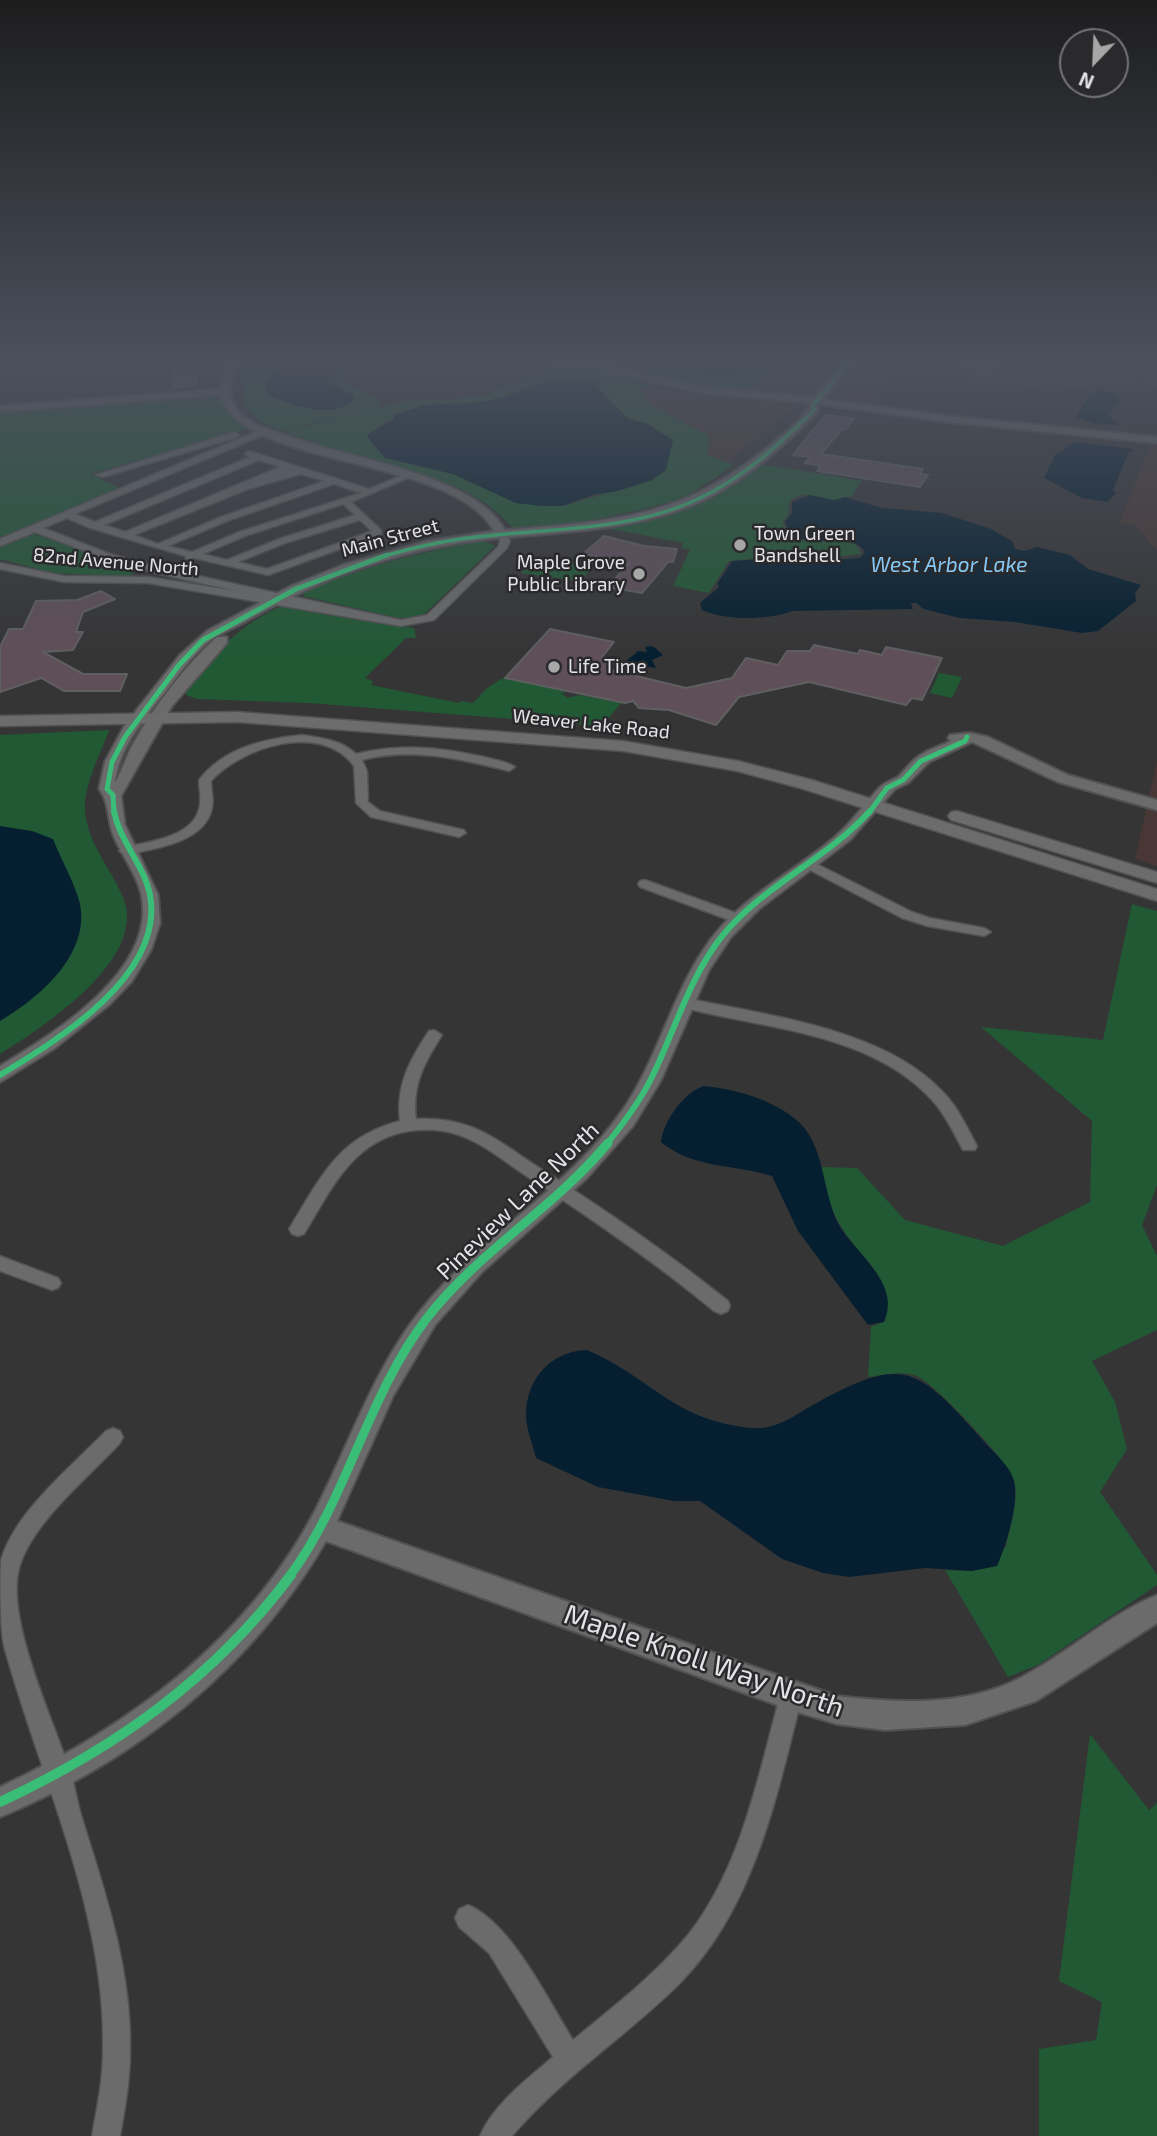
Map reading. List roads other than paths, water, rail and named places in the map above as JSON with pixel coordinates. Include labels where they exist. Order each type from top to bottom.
[{"type":"main road","name":"Weaver Lake Road","points":[[0,722],[153,711]]},
{"type":"main road","name":"Weaver Lake Road","points":[[0,712],[153,711],[622,746],[883,795],[1157,878]]},
{"type":"main road","name":"Weaver Lake Road","points":[[883,795],[1157,895]]},
{"type":"street","points":[[132,489],[100,475],[155,459]]},
{"type":"street","points":[[0,543],[201,459]]},
{"type":"street","points":[[93,526],[254,459]]},
{"type":"street","points":[[258,459],[369,493]]},
{"type":"street","points":[[345,459],[411,475],[447,488],[492,518],[501,534]]},
{"type":"street","name":"Main Street","points":[[153,711],[201,641],[220,626],[238,621],[276,598],[390,555],[450,541],[586,526],[646,516],[684,506],[716,490],[760,459]]},
{"type":"street","points":[[124,536],[285,468]]},
{"type":"street","points":[[245,487],[298,472]]},
{"type":"street","points":[[148,580],[192,556],[242,534],[369,493],[411,475]]},
{"type":"street","points":[[158,547],[224,519],[331,482]]},
{"type":"street","points":[[68,515],[158,547],[274,571],[378,532],[344,500]]},
{"type":"street","points":[[228,563],[282,541],[362,516]]},
{"type":"street","name":"82nd Avenue North","points":[[36,529],[100,554],[161,572],[401,623],[423,621],[449,601],[502,548],[505,541],[501,534]]},
{"type":"street","name":"82nd Avenue North","points":[[0,566],[64,579],[148,580],[276,598]]},
{"type":"street","name":"Main Street","points":[[153,711],[204,656],[235,629],[238,621]]},
{"type":"street","points":[[113,795],[123,787],[153,711]]},
{"type":"street","points":[[0,1075],[46,1046],[89,1013],[123,979],[138,957],[149,933],[152,906],[146,883],[115,825],[113,795],[107,789],[107,777],[113,760],[153,711]]},
{"type":"street","name":"Pineview Lane North","points":[[0,1802],[58,1773],[143,1721],[190,1684],[238,1638],[280,1589],[321,1527],[391,1376],[427,1318],[463,1277],[559,1189],[626,1121],[645,1091],[711,951],[737,918],[846,835],[883,795],[902,782],[924,759],[965,741],[969,736],[1078,785],[1157,805]]},
{"type":"street","points":[[127,850],[172,838],[189,830],[201,820],[206,808],[204,790],[211,771],[242,750],[269,742],[304,740],[340,748],[355,758],[362,770],[362,803],[368,810],[459,833]]},
{"type":"street","points":[[355,758],[382,750],[411,749],[446,752],[509,768]]},
{"type":"street","points":[[809,864],[907,915],[927,922],[984,932]]},
{"type":"street","points":[[645,884],[737,918]]},
{"type":"street","points":[[686,1003],[817,1033],[901,1066],[938,1096],[969,1146]]},
{"type":"street","points":[[409,1125],[405,1102],[408,1077],[434,1035]]},
{"type":"street","points":[[298,1229],[350,1154],[383,1132],[409,1125],[445,1126],[465,1131],[559,1189],[672,1266],[721,1306]]},
{"type":"street","points":[[0,1263],[52,1283]]},
{"type":"street","points":[[106,2136],[111,2116],[118,2042],[114,1976],[102,1916],[58,1773],[12,1653],[3,1619],[3,1585],[8,1566],[27,1532],[113,1437]]},
{"type":"street","name":"Maple Knoll Way North","points":[[321,1527],[791,1696],[837,1710],[885,1716],[965,1711],[1026,1691],[1157,1608]]},
{"type":"street","points":[[494,2136],[512,2113],[569,2058],[630,2011],[676,1969],[712,1920],[739,1868],[791,1696]]},
{"type":"street","points":[[468,1917],[498,1944],[569,2058]]},
{"type":"water","points":[[388,459],[669,459],[666,470],[652,480],[618,491],[592,495],[563,506],[516,503],[453,474]]},
{"type":"water","points":[[1053,459],[1126,459],[1113,490],[1116,493],[1107,502],[1082,498],[1044,478]]},
{"type":"water","name":"West Arbor Lake","points":[[810,495],[834,500],[845,497],[882,508],[942,513],[991,529],[1012,541],[1015,549],[1024,551],[1037,547],[1070,555],[1088,569],[1141,585],[1135,593],[1136,601],[1098,631],[1082,633],[1015,622],[960,618],[923,609],[917,603],[911,603],[913,609],[793,611],[747,618],[723,616],[702,610],[700,603],[719,587],[717,584],[732,561],[759,559],[773,553],[800,562],[860,558],[865,552],[847,541],[811,540],[800,538],[791,532],[785,521],[792,513],[792,502]]},
{"type":"water","points":[[654,647],[663,655],[652,660],[656,668],[623,664],[638,651],[647,652],[645,648]]},
{"type":"water","points":[[0,826],[32,831],[53,839],[78,896],[81,923],[77,941],[58,973],[30,1000],[0,1021]]},
{"type":"water","points":[[704,1086],[740,1092],[763,1100],[785,1111],[804,1128],[818,1153],[833,1212],[839,1225],[882,1282],[888,1308],[884,1322],[868,1325],[798,1231],[772,1176],[687,1157],[661,1142],[670,1117],[682,1101]]},
{"type":"water","points":[[587,1350],[702,1417],[752,1428],[780,1423],[839,1391],[888,1374],[907,1376],[924,1383],[963,1418],[1002,1460],[1013,1478],[1014,1510],[997,1566],[972,1571],[925,1568],[849,1577],[823,1573],[782,1559],[700,1501],[674,1501],[598,1487],[536,1458],[526,1415],[527,1402],[536,1378],[552,1361],[563,1355]]},
{"type":"place","name":"Town Green Bandshell","points":[[740,545]]},
{"type":"place","name":"Maple Grove Public Library","points":[[639,574]]},
{"type":"place","name":"Life Time","points":[[554,667]]}]
